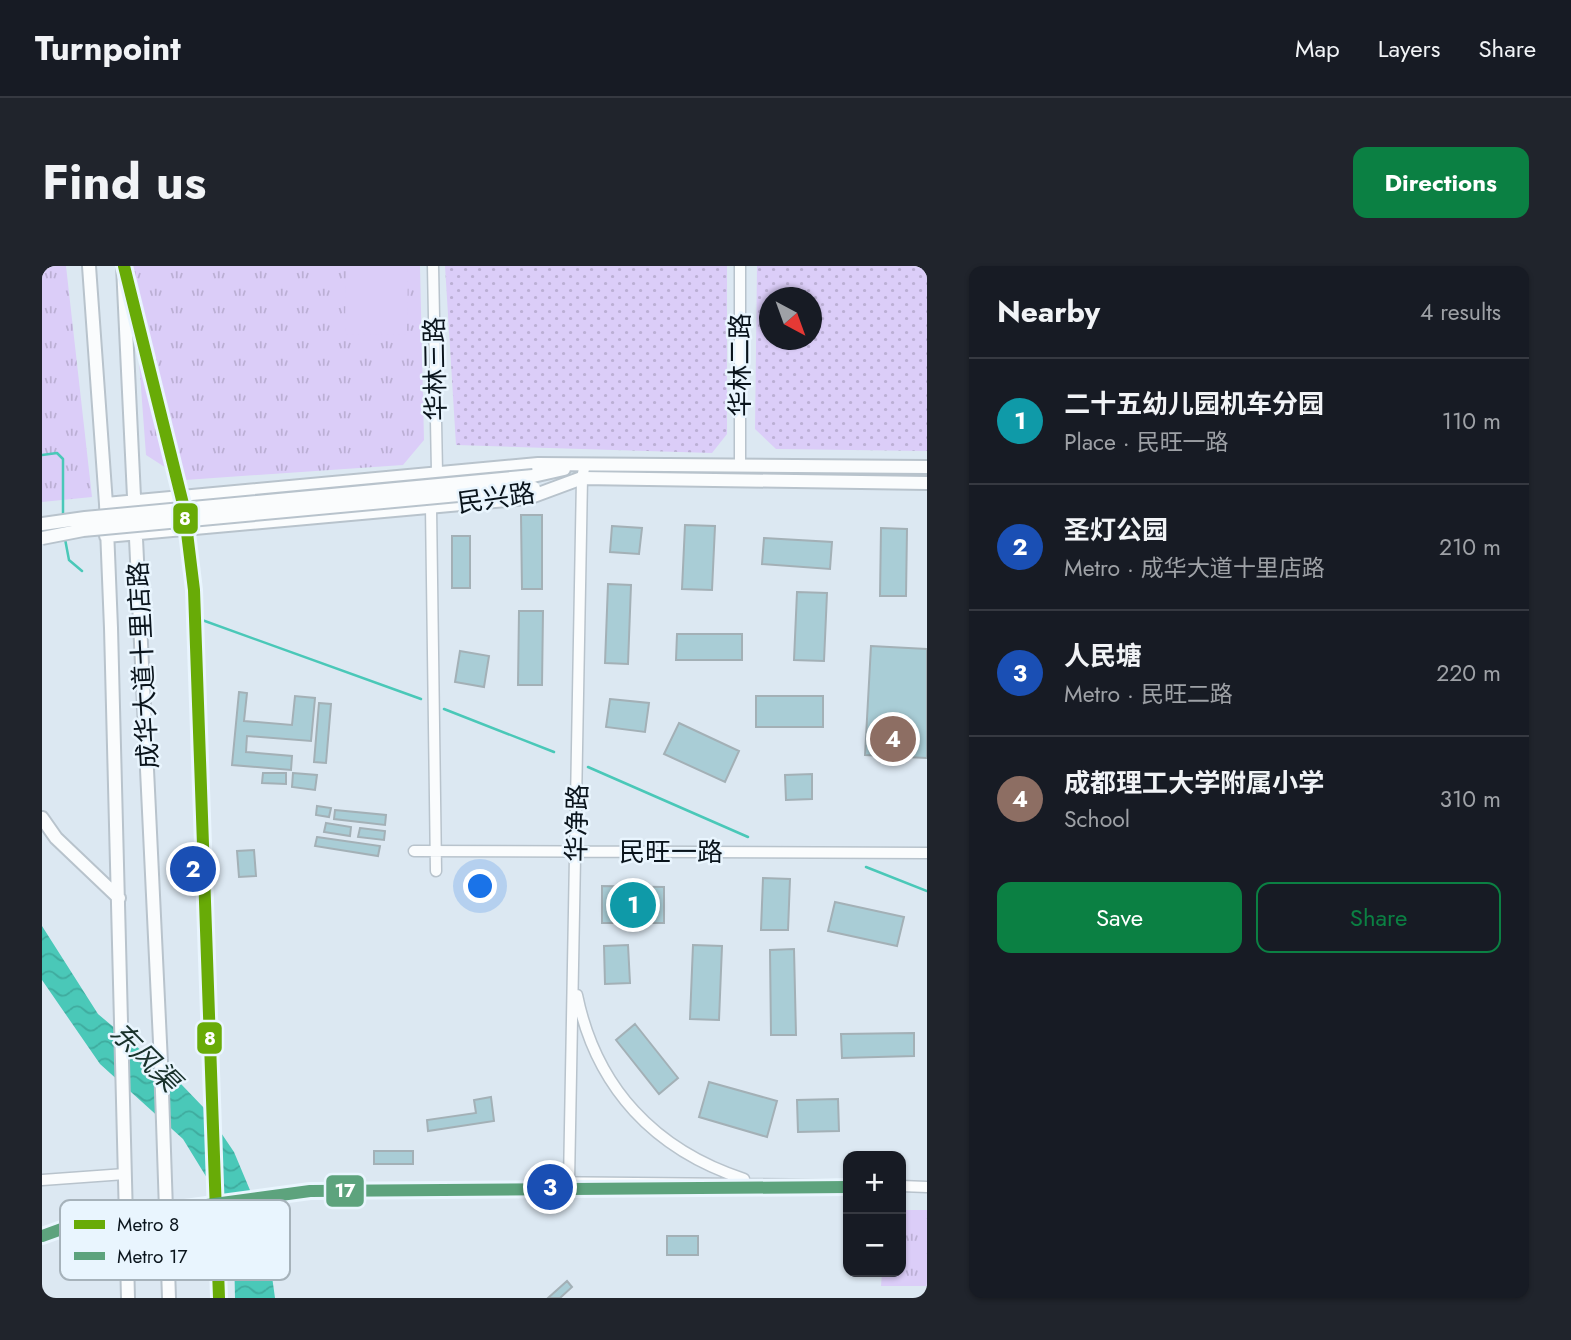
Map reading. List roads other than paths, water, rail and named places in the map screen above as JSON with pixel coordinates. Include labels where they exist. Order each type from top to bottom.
[{"type":"main road","name":"成华大道十里店路","points":[[89,266],[106,504],[125,1174]]},
{"type":"main road","name":"成华大道十里店路","points":[[123,266],[166,1200]]},
{"type":"main road","name":"民兴路","points":[[106,504],[538,464],[927,467]]},
{"type":"main road","points":[[533,482],[585,464]]},
{"type":"main road","name":"民兴路","points":[[106,536],[528,498],[582,478],[927,483]]},
{"type":"main road","points":[[533,482],[582,478]]},
{"type":"main road","name":"民兴路","points":[[42,524],[533,482]]},
{"type":"main road","name":"民兴路","points":[[42,538],[108,528],[533,482]]},
{"type":"main road","points":[[42,818],[56,838],[119,898]]},
{"type":"main road","points":[[125,1174],[126,1200]]},
{"type":"main road","points":[[128,1280],[128,1298]]},
{"type":"main road","name":"成华大道十里店路","points":[[168,1280],[169,1298]]},
{"type":"street","name":"华林三路","points":[[433,266],[437,472]]},
{"type":"street","name":"华林二路","points":[[740,266],[740,464]]},
{"type":"street","name":"华净路","points":[[569,1182],[582,478],[585,464]]},
{"type":"street","points":[[430,507],[436,871]]},
{"type":"street","name":"民旺一路","points":[[414,850],[927,853]]},
{"type":"street","points":[[574,974],[578,999],[595,1054],[626,1103],[649,1127],[701,1162],[755,1182]]},
{"type":"street","points":[[42,1180],[125,1174]]},
{"type":"street","points":[[532,1182],[843,1185]]},
{"type":"street","points":[[906,1186],[927,1186]]},
{"type":"water","name":"东风渠","points":[[42,926],[98,1014],[181,1084],[205,1109],[234,1152],[254,1200],[218,1200],[183,1139],[100,1064],[42,980]]},
{"type":"water","points":[[235,1280],[272,1280],[275,1298],[235,1298]]},
{"type":"waterway","points":[[42,455],[57,453],[63,459],[63,518]]},
{"type":"waterway","points":[[65,539],[69,560],[82,571]]},
{"type":"waterway","points":[[191,616],[421,699]]},
{"type":"waterway","points":[[444,709],[554,752]]},
{"type":"waterway","points":[[588,767],[748,837]]},
{"type":"waterway","points":[[866,867],[927,891]]},
{"type":"metro line","name":"8","points":[[124,266],[184,508],[194,590],[216,1200]]},
{"type":"metro line","name":"17","points":[[244,1200],[310,1191],[843,1187]]},
{"type":"metro line","name":"17","points":[[42,1236],[60,1230]]},
{"type":"metro line","name":"8","points":[[218,1280],[219,1298]]},
{"type":"place","name":"成都理工大学附属小学","points":[[893,739]]},
{"type":"place","name":"圣灯公园","points":[[193,869]]},
{"type":"place","name":"二十五幼儿园机车分园","points":[[633,905]]},
{"type":"place","name":"人民塘","points":[[550,1187]]}]
